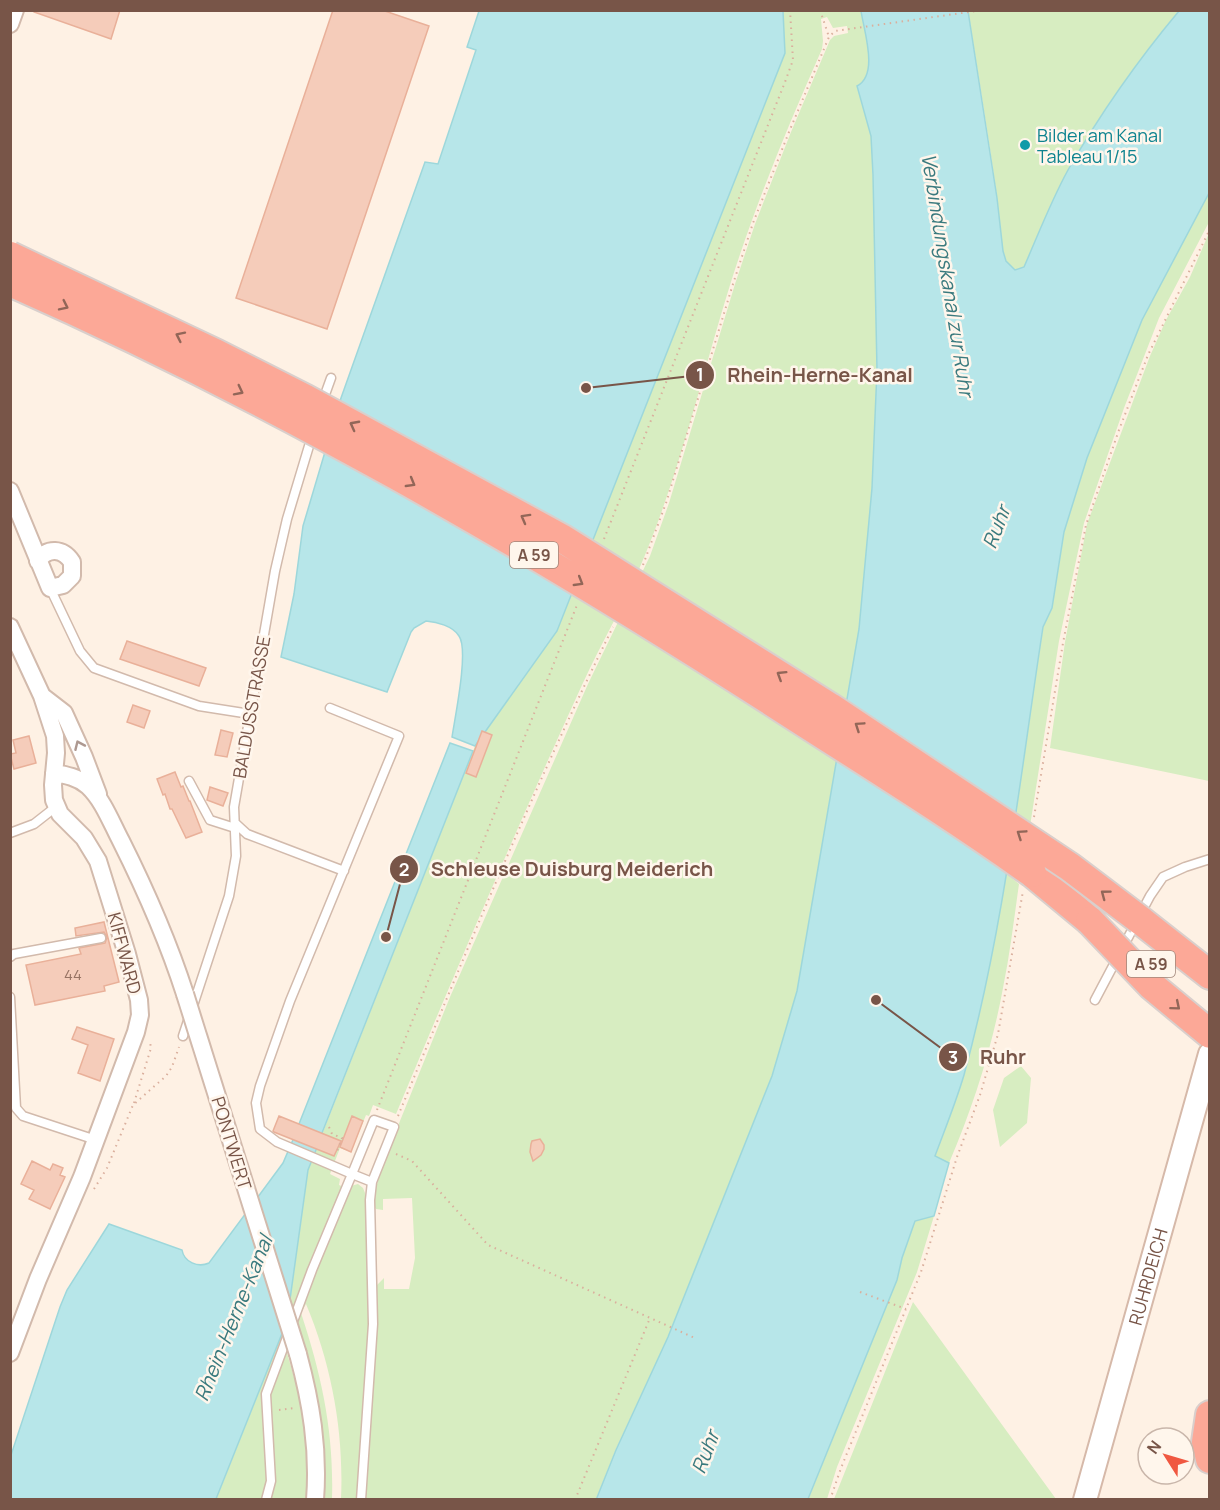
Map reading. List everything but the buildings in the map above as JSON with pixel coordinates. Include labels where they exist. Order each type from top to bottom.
[{"type":"highway","name":"A 59","points":[[10,256],[82,288],[286,389],[563,539],[830,706],[1070,867],[1209,975]]},
{"type":"highway","name":"A 59","points":[[10,282],[207,374],[382,466],[551,564],[932,804],[1032,873],[1090,921],[1172,979],[1209,1009]]},
{"type":"highway","points":[[1090,921],[1152,986],[1209,1034]]},
{"type":"highway","points":[[1140,921],[1191,942],[1209,956]]},
{"type":"highway","points":[[1209,1415],[1206,1442],[1209,1459]]},
{"type":"main road","name":"RUHRDEICH","points":[[1085,1500],[1209,1054]]},
{"type":"street","points":[[10,24],[15,10]]},
{"type":"street","points":[[10,491],[38,561],[50,588],[63,585],[68,581],[73,568],[69,556],[57,550],[46,552],[38,561]]},
{"type":"street","name":"KIFFWARD","points":[[10,627],[42,696],[56,736],[52,785],[57,806],[60,814],[92,848],[98,861],[136,982],[140,1015],[136,1032],[96,1140],[25,1311],[10,1353]]},
{"type":"street","name":"PONTWERT","points":[[42,696],[64,713],[100,800],[151,902],[170,946],[298,1354],[314,1424],[315,1500]]},
{"type":"street","name":"PONTWERT","points":[[54,773],[77,779],[100,800]]},
{"type":"lane","name":"BALDUSSTRASSE","points":[[183,1036],[229,896],[236,856],[234,807],[275,571],[287,519],[331,378]]},
{"type":"lane","points":[[50,588],[81,651],[94,668],[199,706],[250,714]]},
{"type":"lane","points":[[330,708],[399,736],[290,1001],[256,1102],[260,1130],[277,1142],[372,1182]]},
{"type":"lane","points":[[189,781],[210,820],[235,825],[247,834],[344,871]]},
{"type":"lane","points":[[10,833],[34,824],[57,806]]},
{"type":"lane","points":[[1095,1000],[1150,896],[1163,878],[1209,859]]},
{"type":"lane","points":[[10,957],[14,954],[101,938]]},
{"type":"lane","points":[[10,997],[16,1108],[23,1116],[96,1140]]},
{"type":"lane","points":[[266,1500],[271,1481],[266,1395],[312,1270],[374,1120],[394,1127],[372,1182],[370,1200],[373,1324],[361,1500]]},
{"type":"path","points":[[820,10],[829,37],[835,31],[983,10]]},
{"type":"path","points":[[1034,820],[1063,643],[1086,525],[1148,355],[1209,229]]},
{"type":"path","points":[[830,1500],[921,1272],[957,1157],[980,1095],[998,1034],[1023,890]]},
{"type":"path","points":[[92,1193],[107,1168],[133,1105],[151,1048],[147,1024],[140,1015]]},
{"type":"path","points":[[133,1105],[166,1076],[172,1067],[183,1036]]},
{"type":"path","points":[[329,1127],[332,1134],[342,1138],[332,1165]]},
{"type":"path","points":[[408,1159],[488,1245],[697,1339]]},
{"type":"path","points":[[860,1292],[906,1309]]},
{"type":"path","points":[[575,1500],[650,1318]]},
{"type":"path","points":[[267,1412],[295,1408]]},
{"type":"green space","points":[[783,11],[861,11],[869,63],[864,80],[857,86],[871,136],[872,148],[877,370],[872,488],[859,629],[797,991],[772,1076],[668,1337],[616,1449],[596,1499],[364,1499],[377,1285],[384,1278],[384,1289],[409,1289],[415,1258],[412,1198],[383,1199],[383,1210],[376,1209],[374,1206],[374,1195],[383,1163],[450,997],[588,684],[650,556],[669,503],[755,224],[830,40],[834,36],[848,33],[847,26],[833,28],[827,17],[821,19],[822,49],[750,225],[670,489],[638,572],[590,669],[534,792],[396,1114],[373,1105],[369,1116],[366,1115],[351,1152],[340,1148],[330,1174],[340,1179],[339,1185],[348,1189],[358,1184],[365,1193],[369,1324],[357,1499],[341,1499],[340,1449],[334,1400],[323,1351],[306,1304],[301,1313],[321,1382],[329,1428],[332,1499],[322,1499],[297,1328],[287,1353],[305,1425],[306,1499],[216,1500],[287,1321],[308,1170],[475,746],[557,631],[785,53]]},
{"type":"green space","points":[[968,11],[1179,11],[1134,68],[1093,129],[1056,194],[1024,267],[1019,270],[1010,268],[1002,243],[994,173]]},
{"type":"green space","points":[[1209,193],[1209,222],[1159,318],[1124,408],[1084,523],[1059,641],[1030,826],[1015,815],[1043,627],[1052,608],[1064,532],[1087,458],[1142,320]]},
{"type":"green space","points":[[1209,233],[1209,781],[1050,748],[1065,642],[1087,524],[1150,356],[1166,320],[1190,277]]},
{"type":"green space","points":[[1006,873],[1019,884],[1003,988],[981,1077],[949,1163],[935,1157],[963,1076],[987,976]]},
{"type":"green space","points":[[1021,1066],[1031,1078],[1027,1123],[1000,1147],[993,1110],[1004,1078]]},
{"type":"green space","points":[[934,1216],[917,1272],[837,1467],[827,1499],[808,1500],[897,1280],[915,1221]]},
{"type":"green space","points":[[913,1302],[1056,1499],[834,1499]]},
{"type":"water","points":[[479,11],[783,11],[785,53],[557,631],[475,746],[452,737],[463,655],[459,636],[449,627],[426,621],[414,628],[387,692],[281,657],[294,594],[303,526],[341,398],[425,162],[438,164],[476,50],[467,47]]},
{"type":"water","name":"Verbindungskanal zur Ruhr","points":[[861,11],[968,11],[1003,251],[1006,261],[1015,270],[1024,267],[1068,170],[1093,128],[1134,68],[1179,11],[1209,11],[1209,193],[1142,320],[1087,458],[1064,532],[1052,608],[1043,627],[1010,852],[990,964],[964,1075],[935,1156],[949,1163],[934,1216],[915,1221],[897,1280],[808,1499],[596,1500],[616,1450],[668,1337],[772,1076],[797,991],[859,629],[872,488],[877,370],[873,175],[871,136],[857,86],[864,80],[869,63]]},
{"type":"water","points":[[450,743],[473,751],[320,1138],[297,1129]]},
{"type":"water","points":[[295,1135],[318,1145],[308,1170],[287,1321],[216,1499],[11,1500],[11,1455],[60,1307],[67,1290],[109,1224],[182,1250],[192,1263],[200,1265],[209,1263],[283,1163]]},
{"type":"place","name":"Bilder am Kanal Tableau 1/15","points":[[1025,145]]},
{"type":"place","name":"Rhein-Herne-Kanal","points":[[586,388]]},
{"type":"place","name":"Schleuse Duisburg Meiderich","points":[[386,937]]},
{"type":"place","name":"Ruhr","points":[[876,1000]]}]
